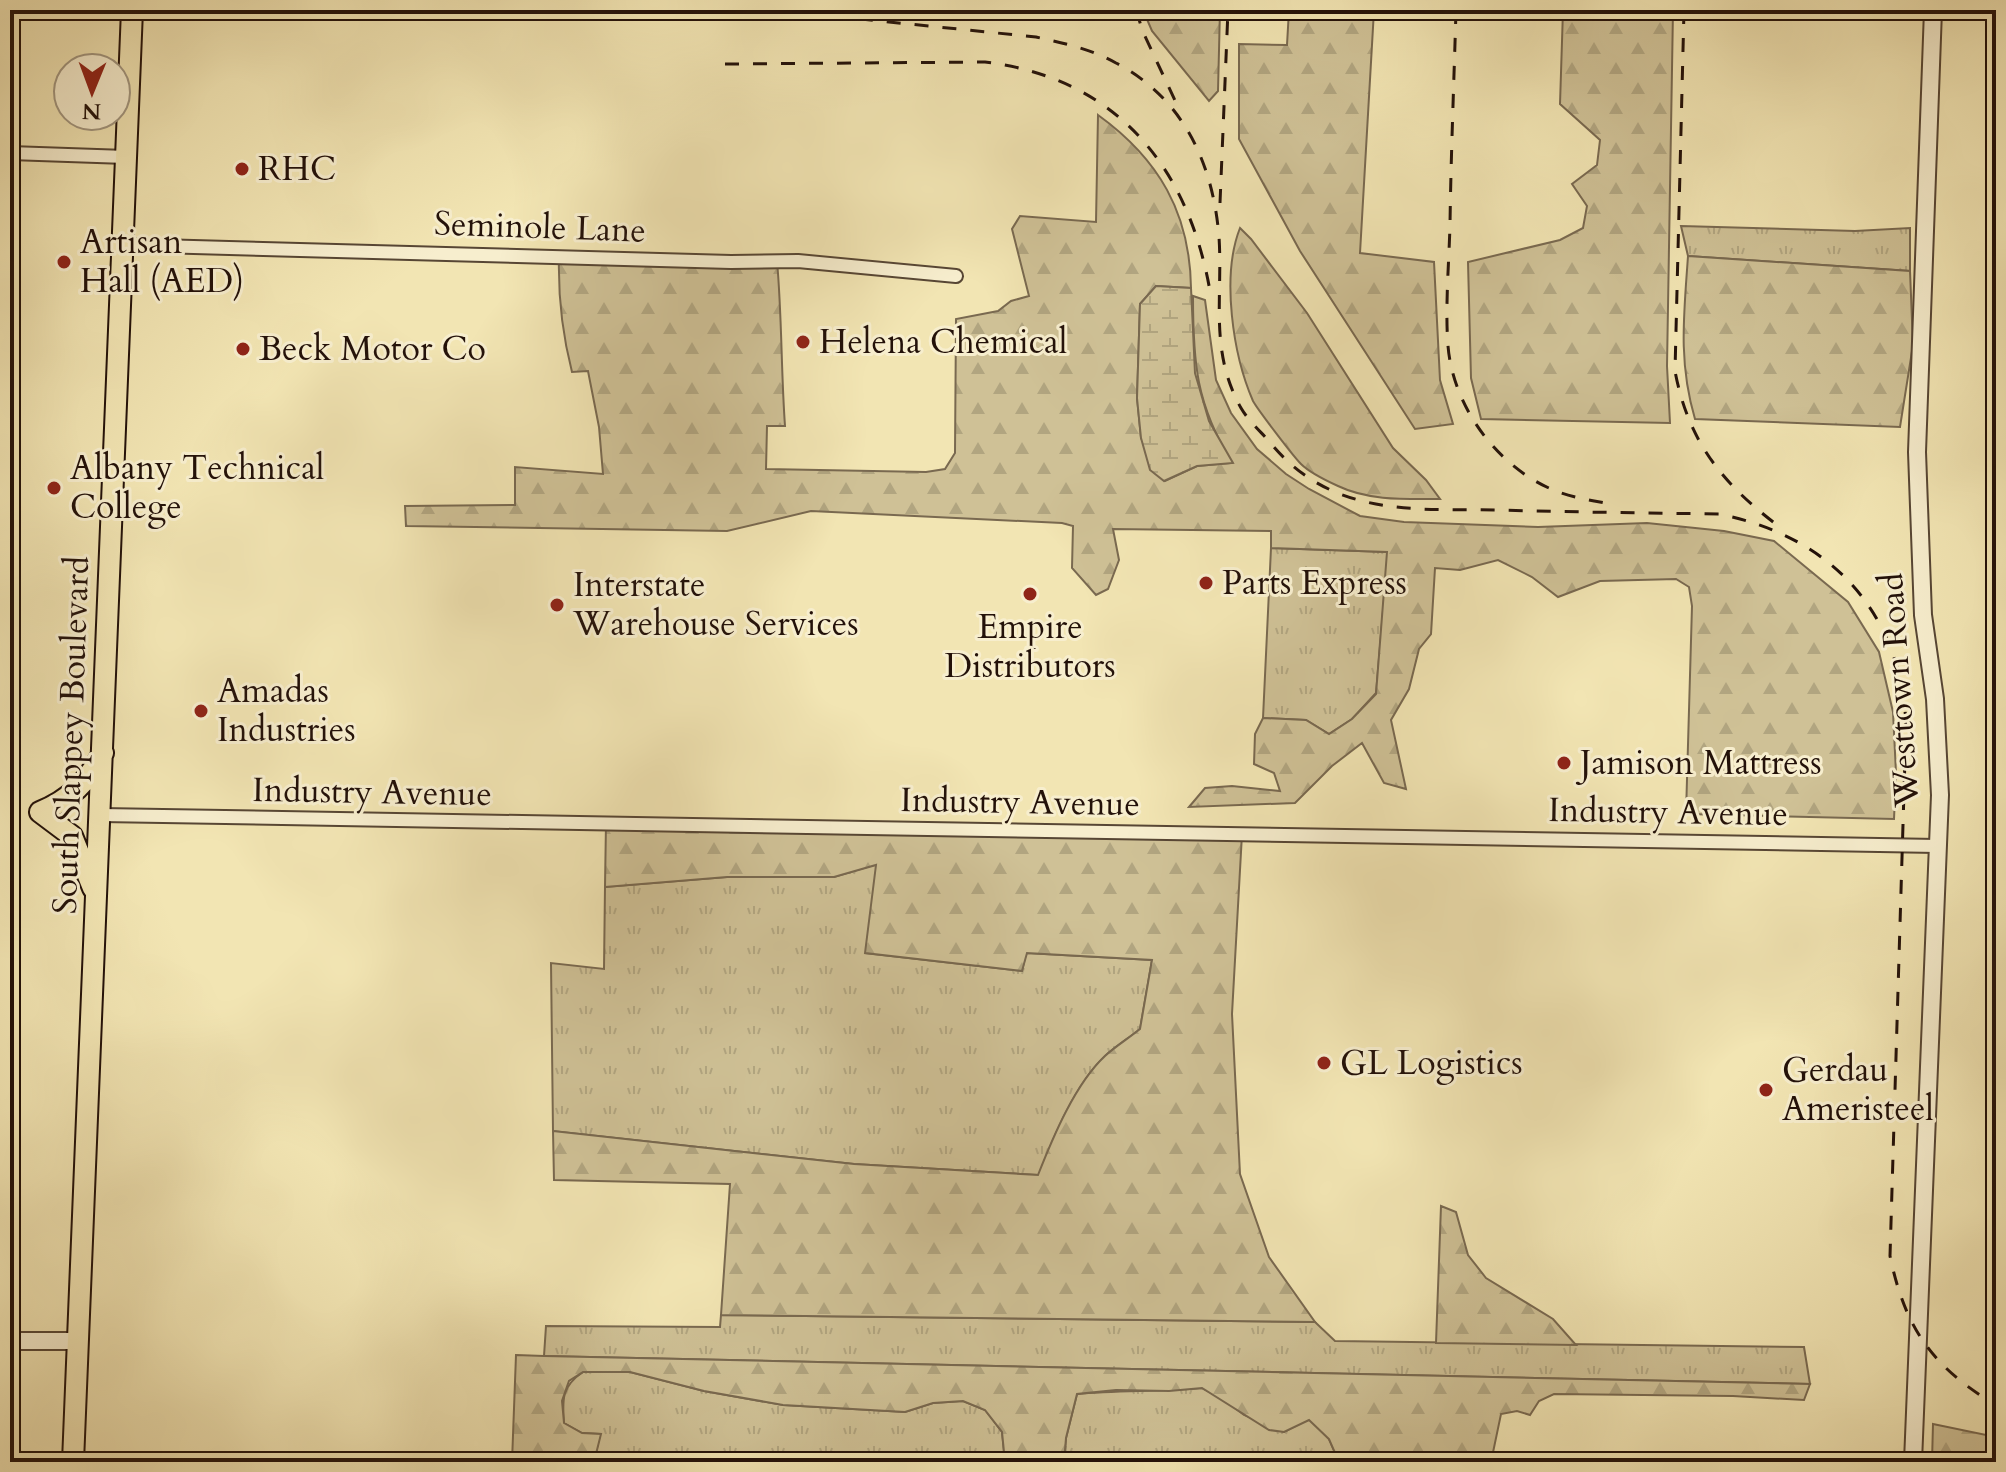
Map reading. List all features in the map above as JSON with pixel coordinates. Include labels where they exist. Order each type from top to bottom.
[{"type":"main road","name":"South Slappey Boulevard","points":[[73,1462],[132,10]]},
{"type":"main road","points":[[97,899],[72,836],[40,812],[62,802],[77,790],[94,770],[103,752]]},
{"type":"street","name":"Westtown Road","points":[[1913,1462],[1940,757],[1923,615],[1917,452],[1933,10]]},
{"type":"street","points":[[10,153],[126,157]]},
{"type":"street","name":"Seminole Lane","points":[[122,245],[731,262],[798,261],[956,276]]},
{"type":"street","name":"Industry Avenue","points":[[101,815],[1937,846]]},
{"type":"street","points":[[10,1341],[79,1341]]},
{"type":"green space","points":[[1143,10],[1220,10],[1218,91],[1209,101],[1152,31]]},
{"type":"green space","points":[[1289,10],[1374,10],[1360,253],[1434,262],[1440,380],[1453,424],[1415,429],[1300,251],[1239,139],[1239,44],[1287,45]]},
{"type":"green space","points":[[1563,10],[1673,10],[1667,366],[1670,423],[1481,419],[1471,378],[1468,262],[1560,240],[1583,228],[1587,206],[1572,184],[1597,165],[1600,140],[1560,104]]},
{"type":"green space","points":[[1098,115],[1138,150],[1154,169],[1167,190],[1185,236],[1191,288],[1156,286],[1140,304],[1137,398],[1141,438],[1165,481],[1197,466],[1232,463],[1211,421],[1199,382],[1193,296],[1205,300],[1216,380],[1231,413],[1257,449],[1309,489],[1360,516],[1404,522],[1538,527],[1647,523],[1724,531],[1774,541],[1848,602],[1879,652],[1893,712],[1896,773],[1894,819],[1686,814],[1692,606],[1689,587],[1676,579],[1600,581],[1558,597],[1532,577],[1498,560],[1460,570],[1435,568],[1431,634],[1419,649],[1409,689],[1391,720],[1406,789],[1384,783],[1362,743],[1332,766],[1295,803],[1189,807],[1205,788],[1232,786],[1280,791],[1274,773],[1254,764],[1255,734],[1263,718],[1306,720],[1329,734],[1352,719],[1376,694],[1387,552],[1271,548],[1271,531],[1113,529],[1119,560],[1108,589],[1096,595],[1072,568],[1073,526],[1062,523],[811,511],[727,531],[406,526],[405,506],[515,505],[515,467],[603,474],[599,427],[588,371],[572,372],[561,314],[559,256],[777,261],[785,426],[767,426],[766,469],[926,472],[945,469],[955,453],[956,319],[998,311],[1011,301],[1029,296],[1012,229],[1020,216],[1096,222]]},
{"type":"green space","points":[[1681,226],[1855,231],[1910,228],[1910,271],[1688,256]]},
{"type":"green space","points":[[1240,228],[1307,313],[1393,448],[1426,480],[1440,499],[1375,497],[1338,486],[1301,464],[1268,423],[1253,401],[1235,339],[1231,269]]},
{"type":"green space","points":[[1688,256],[1910,271],[1913,345],[1900,427],[1695,419],[1684,358]]},
{"type":"green space","points":[[1156,286],[1191,288],[1195,373],[1209,421],[1233,463],[1197,466],[1164,481],[1150,470],[1141,438],[1137,398],[1140,304]]},
{"type":"green space","points":[[1271,548],[1388,552],[1376,693],[1352,719],[1329,734],[1306,720],[1263,718]]},
{"type":"green space","points":[[606,823],[1242,834],[1232,1014],[1240,1174],[1269,1257],[1315,1322],[721,1315],[730,1184],[554,1180],[553,1131],[854,1164],[1038,1175],[1058,1128],[1084,1081],[1105,1056],[1140,1029],[1152,960],[1027,953],[1022,971],[865,953],[876,865],[834,877],[727,877],[605,887]]},
{"type":"green space","points":[[877,864],[866,953],[1022,971],[1026,953],[1152,960],[1140,1029],[1105,1056],[1084,1081],[1058,1128],[1039,1175],[854,1164],[553,1131],[551,963],[604,969],[605,887],[727,877],[834,877]]},
{"type":"green space","points":[[1441,1206],[1456,1212],[1468,1255],[1486,1278],[1553,1319],[1576,1345],[1436,1343]]},
{"type":"green space","points":[[721,1315],[1315,1322],[1335,1341],[1804,1347],[1810,1384],[544,1356],[546,1326],[720,1327]]},
{"type":"green space","points":[[516,1355],[1810,1384],[1804,1400],[1554,1394],[1539,1401],[1530,1415],[1517,1411],[1501,1414],[1491,1462],[1339,1462],[1329,1439],[1309,1420],[1284,1432],[1269,1430],[1202,1388],[1116,1390],[1077,1394],[1066,1438],[1064,1462],[1005,1462],[1002,1432],[985,1410],[963,1401],[933,1403],[905,1412],[783,1405],[704,1391],[630,1372],[583,1372],[569,1381],[562,1401],[564,1423],[582,1433],[601,1434],[594,1462],[512,1462]]},
{"type":"green space","points":[[583,1372],[630,1372],[704,1391],[783,1405],[905,1412],[933,1403],[963,1401],[985,1410],[1002,1432],[1005,1462],[738,1462],[719,1457],[594,1462],[600,1434],[582,1433],[564,1423],[567,1388]]},
{"type":"green space","points":[[1202,1388],[1244,1415],[1284,1432],[1309,1419],[1329,1439],[1339,1462],[1064,1462],[1066,1438],[1077,1394]]},
{"type":"green space","points":[[1933,1424],[1996,1437],[1996,1462],[1932,1462]]},
{"type":"railway","points":[[1136,10],[1179,109]]},
{"type":"railway","points":[[1220,203],[1228,10]]},
{"type":"railway","points":[[1456,10],[1447,300],[1448,346],[1458,390],[1481,431],[1512,465],[1558,492],[1610,504]]},
{"type":"railway","points":[[1684,10],[1675,371],[1689,419],[1710,458],[1740,493],[1777,525]]},
{"type":"railway","points":[[831,16],[1036,37],[1106,58],[1139,77],[1160,95],[1190,135],[1210,184],[1219,237],[1221,345],[1231,387],[1250,421],[1292,465],[1319,484],[1359,500],[1417,509],[1719,514],[1759,525],[1794,540],[1826,560],[1852,585],[1874,614],[1890,647],[1901,684],[1906,725],[1890,1256],[1904,1304],[1925,1343],[1955,1376],[1996,1405]]},
{"type":"railway","points":[[725,64],[985,62],[1031,71],[1072,87],[1108,109],[1138,136],[1164,168],[1184,205],[1199,246],[1210,291]]},
{"type":"place","name":"RHC","points":[[242,169]]},
{"type":"place","name":"Artisan Hall (AED)","points":[[64,262]]},
{"type":"place","name":"Helena Chemical","points":[[803,342]]},
{"type":"place","name":"Beck Motor Co","points":[[243,349]]},
{"type":"place","name":"Albany Technical College","points":[[54,488]]},
{"type":"place","name":"Parts Express","points":[[1206,583]]},
{"type":"place","name":"Empire Distributors","points":[[1030,594]]},
{"type":"place","name":"Interstate Warehouse Services","points":[[557,605]]},
{"type":"place","name":"Amadas Industries","points":[[201,711]]},
{"type":"place","name":"Jamison Mattress","points":[[1564,763]]},
{"type":"place","name":"GL Logistics","points":[[1324,1063]]},
{"type":"place","name":"Gerdau Ameristeel","points":[[1766,1090]]}]
